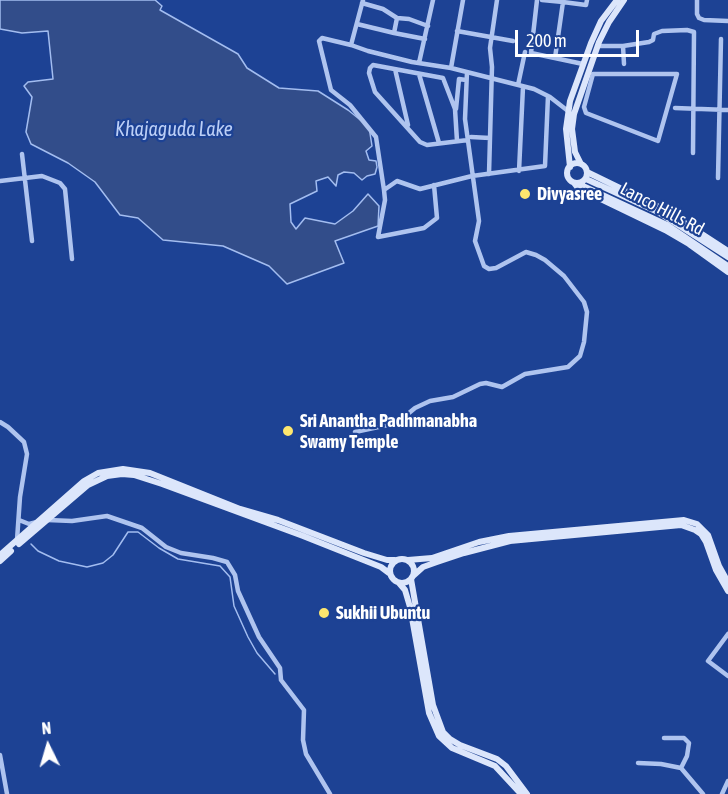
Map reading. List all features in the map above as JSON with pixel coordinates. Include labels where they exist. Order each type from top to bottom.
[{"type":"main road","points":[[582,175],[575,152],[573,119],[585,90],[598,46],[622,0]]},
{"type":"main road","points":[[582,175],[568,176],[570,167],[566,129],[568,111],[583,64],[601,21],[622,0]]},
{"type":"main road","points":[[570,167],[574,164],[582,175]]},
{"type":"main road","name":"Lanco Hills Rd","points":[[582,175],[583,186],[690,242],[728,266]]},
{"type":"main road","name":"Lanco Hills Rd","points":[[582,175],[672,217],[728,257]]},
{"type":"main road","points":[[672,217],[728,250]]},
{"type":"main road","points":[[690,242],[728,272]]},
{"type":"main road","points":[[0,561],[15,544],[79,485],[98,473],[111,470],[136,470],[387,560],[432,558],[479,542],[509,536],[684,519],[697,524],[708,535],[716,570],[728,591]]},
{"type":"main road","points":[[0,555],[48,520],[88,485],[98,479],[122,474],[134,475],[381,567],[405,590],[429,713],[439,736],[452,748],[495,765],[521,794]]},
{"type":"main road","points":[[399,583],[408,582],[423,567],[510,541],[681,525],[695,530],[709,544],[728,582]]},
{"type":"main road","points":[[389,573],[390,566],[395,560]]},
{"type":"main road","points":[[408,560],[414,567],[412,578],[433,705],[443,732],[450,740],[497,759],[506,766],[527,794]]},
{"type":"street","points":[[419,63],[433,0]]},
{"type":"street","points":[[451,68],[463,0]]},
{"type":"street","points":[[489,174],[491,37],[497,0]]},
{"type":"street","points":[[537,0],[531,53],[583,64]]},
{"type":"street","points":[[542,0],[586,5],[587,0]]},
{"type":"street","points":[[697,0],[699,18],[728,21]]},
{"type":"street","points":[[351,45],[362,2],[382,9],[397,18],[412,20],[428,26]]},
{"type":"street","points":[[555,58],[563,2]]},
{"type":"street","points":[[394,33],[397,18]]},
{"type":"street","points":[[357,24],[424,39]]},
{"type":"street","points":[[598,46],[623,46],[649,42],[653,40],[654,34],[662,31],[693,30],[695,37],[693,153]]},
{"type":"street","points":[[457,31],[513,41]]},
{"type":"street","points":[[434,185],[438,218],[424,228],[378,237],[385,200],[376,137],[350,105],[331,90],[319,41],[322,38],[520,86],[548,96],[568,111]]},
{"type":"street","points":[[718,178],[721,39]]},
{"type":"street","points":[[623,46],[624,64]]},
{"type":"street","points":[[519,171],[520,86],[525,52]]},
{"type":"street","points":[[455,109],[443,78],[373,65],[370,68],[369,73],[375,92],[420,142],[427,145],[469,138],[490,138]]},
{"type":"street","points":[[395,69],[408,128]]},
{"type":"street","points":[[355,432],[397,423],[415,408],[430,401],[453,397],[480,384],[486,383],[501,387],[525,374],[568,368],[580,356],[585,342],[586,307],[564,276],[545,260],[529,252],[522,253],[507,264],[496,268],[484,266],[475,241],[479,221],[465,118],[466,72]]},
{"type":"street","points":[[419,74],[439,143]]},
{"type":"street","points":[[593,74],[676,74],[658,141],[586,113],[585,90],[593,74]]},
{"type":"street","points":[[458,141],[455,109],[459,79],[466,80]]},
{"type":"street","points":[[384,190],[397,181],[420,189],[472,176],[545,166],[548,96]]},
{"type":"street","points":[[675,108],[728,110]]},
{"type":"street","points":[[22,154],[32,241]]},
{"type":"street","points":[[0,181],[42,177],[51,178],[60,183],[65,189],[72,259]]},
{"type":"street","points":[[0,421],[10,425],[29,447],[30,454],[22,499],[21,520],[15,544]]},
{"type":"street","points":[[21,520],[29,524],[48,520],[72,521],[107,516],[142,528],[166,546],[181,553],[227,562],[235,575],[238,591],[259,637],[280,668],[281,680],[304,710],[303,741],[306,754],[330,794]]},
{"type":"street","points":[[728,634],[708,661],[728,676]]},
{"type":"street","points":[[664,738],[684,738],[689,743],[687,756],[681,768]]},
{"type":"street","points":[[0,755],[7,794]]},
{"type":"street","points":[[638,763],[681,768],[703,794]]},
{"type":"street","points":[[722,794],[728,781]]},
{"type":"water","name":"Khajaguda Lake","points":[[0,0],[155,0],[162,6],[160,10],[238,54],[247,68],[279,88],[318,91],[369,127],[372,146],[366,151],[369,160],[376,161],[377,167],[375,174],[362,180],[354,173],[344,172],[338,175],[336,186],[328,177],[316,181],[317,191],[290,204],[291,222],[296,229],[305,218],[335,224],[353,211],[368,194],[379,206],[378,226],[335,241],[344,263],[287,284],[269,266],[223,246],[163,240],[138,218],[120,215],[95,182],[68,163],[31,144],[26,132],[32,97],[24,86],[28,82],[53,79],[48,31],[22,33],[0,29]]},
{"type":"waterway","points":[[31,544],[38,551],[59,561],[87,567],[103,563],[113,555],[128,532],[138,532],[178,559],[220,566],[230,577],[234,606],[248,637],[257,653],[275,674]]},
{"type":"place","name":"Divyasree","points":[[525,194]]},
{"type":"place","name":"Sri Anantha Padhmanabha Swamy Temple","points":[[288,431]]},
{"type":"place","name":"Sukhii Ubuntu","points":[[324,613]]}]
